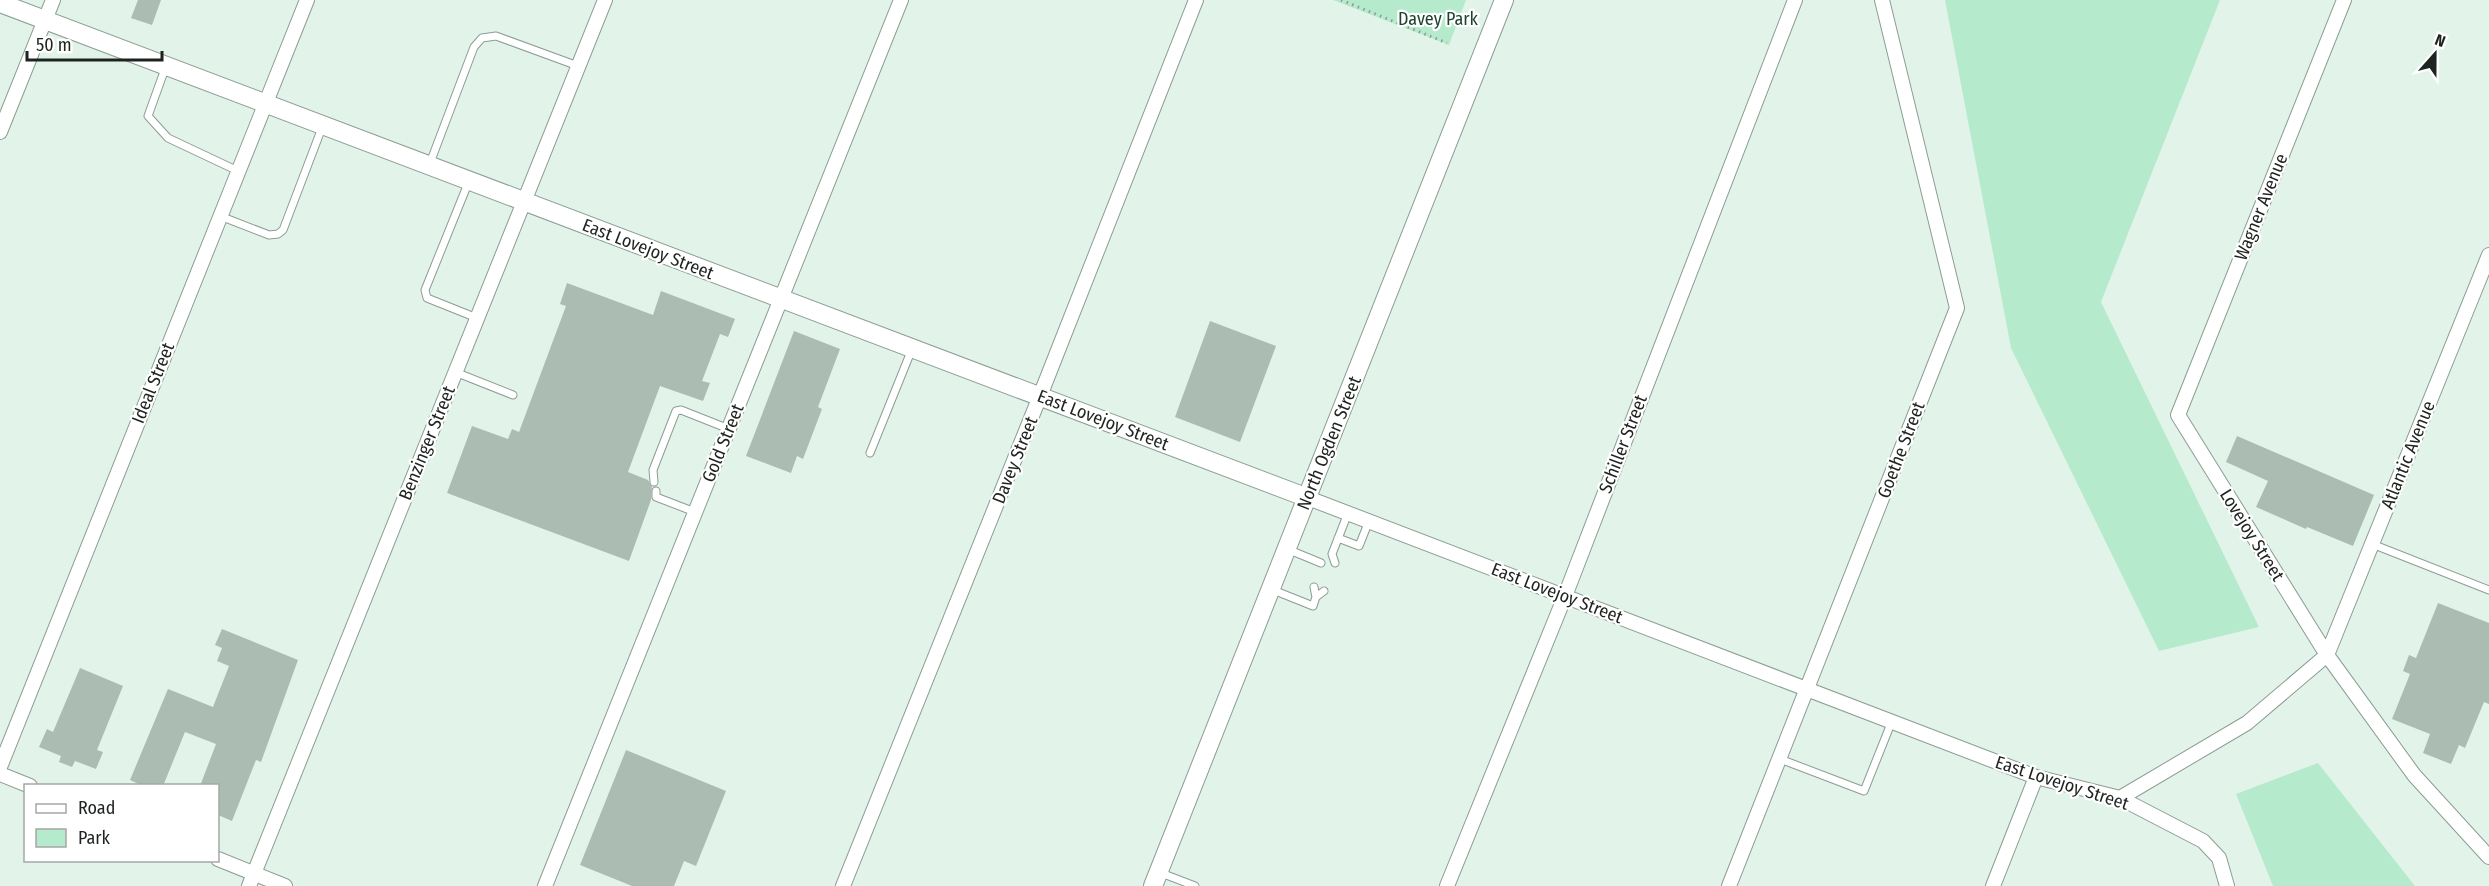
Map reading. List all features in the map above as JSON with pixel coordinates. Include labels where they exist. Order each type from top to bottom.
[{"type":"street","points":[[0,132],[53,0]]},
{"type":"street","name":"Ideal Street","points":[[0,767],[307,0]]},
{"type":"street","name":"Benzinger Street","points":[[251,880],[605,0]]},
{"type":"street","name":"Gold Street","points":[[545,886],[901,0]]},
{"type":"street","name":"Davey Street","points":[[843,886],[1041,396],[1196,0]]},
{"type":"street","name":"North Ogden Street","points":[[1156,879],[1504,0]]},
{"type":"street","name":"Schiller Street","points":[[1448,886],[1565,596],[1795,0]]},
{"type":"street","name":"Goethe Street","points":[[1729,886],[1957,308],[1882,0]]},
{"type":"street","name":"Wagner Avenue","points":[[2178,415],[2344,0]]},
{"type":"street","name":"East Lovejoy Street","points":[[0,3],[1041,396],[2036,777],[2120,798],[2203,841],[2219,858],[2227,886]]},
{"type":"street","name":"Atlantic Avenue","points":[[2327,656],[2489,255]]},
{"type":"street","name":"Lovejoy Street","points":[[2178,415],[2327,656],[2414,775],[2489,856]]},
{"type":"street","points":[[2120,798],[2247,723],[2327,656]]},
{"type":"street","points":[[0,774],[25,784]]},
{"type":"street","points":[[1993,886],[2036,777]]},
{"type":"street","points":[[219,860],[251,880],[285,886]]},
{"type":"lane","points":[[429,165],[474,47],[482,38],[496,36],[579,66]]},
{"type":"lane","points":[[166,66],[148,116],[168,138],[238,171]]},
{"type":"lane","points":[[219,216],[269,235],[278,234],[283,230],[322,125]]},
{"type":"lane","points":[[469,181],[425,290],[427,298],[477,318]]},
{"type":"lane","points":[[870,453],[912,349]]},
{"type":"lane","points":[[455,372],[513,395]]},
{"type":"lane","points":[[654,482],[653,470],[676,411],[681,410],[729,429]]},
{"type":"lane","points":[[656,491],[656,497],[696,512]]},
{"type":"lane","points":[[1287,549],[1323,561],[1332,554],[1348,513]]},
{"type":"lane","points":[[1338,538],[1359,546],[1369,521]]},
{"type":"lane","points":[[2372,544],[2489,590]]},
{"type":"lane","points":[[1332,554],[1335,563]]},
{"type":"lane","points":[[1314,587],[1316,597]]},
{"type":"lane","points":[[1270,590],[1312,606],[1316,597],[1324,591]]},
{"type":"lane","points":[[1780,759],[1864,791],[1892,721]]},
{"type":"lane","points":[[1156,879],[1194,886]]},
{"type":"path","points":[[1341,0],[1447,43]]},
{"type":"green space","name":"Davey Park","points":[[1333,0],[1466,0],[1449,45]]},
{"type":"green space","points":[[1945,0],[2220,0],[2101,302],[2259,627],[2159,651],[2011,348]]},
{"type":"green space","points":[[2318,763],[2415,886],[2273,886],[2236,794]]},
{"type":"building","points":[[138,0],[161,0],[152,25],[131,18]]},
{"type":"building","points":[[567,283],[653,315],[661,291],[735,319],[728,337],[720,334],[702,381],[710,383],[703,401],[660,386],[628,472],[648,480],[652,487],[651,500],[629,561],[447,493],[472,426],[508,439],[512,429],[519,432],[566,306],[560,304]]},
{"type":"building","points":[[1210,321],[1276,346],[1240,442],[1175,417]]},
{"type":"building","points":[[794,331],[840,349],[818,407],[822,409],[803,459],[797,456],[791,473],[746,456]]},
{"type":"building","points":[[2237,436],[2374,495],[2353,546],[2256,507],[2268,481],[2226,462]]},
{"type":"building","points":[[2438,603],[2489,623],[2489,704],[2484,702],[2465,748],[2459,745],[2451,764],[2423,753],[2430,734],[2392,719],[2410,674],[2403,671],[2409,655],[2416,658]]},
{"type":"building","points":[[222,629],[298,660],[261,762],[256,760],[232,821],[219,815],[219,784],[201,784],[216,744],[185,732],[164,784],[139,784],[130,780],[168,689],[213,707],[229,666],[217,661],[222,648],[215,645]]},
{"type":"building","points":[[80,668],[123,686],[97,750],[103,752],[96,769],[75,761],[72,767],[59,762],[61,756],[39,747],[47,729],[53,732]]},
{"type":"building","points":[[626,750],[726,791],[696,866],[684,861],[674,886],[632,886],[580,865]]}]
